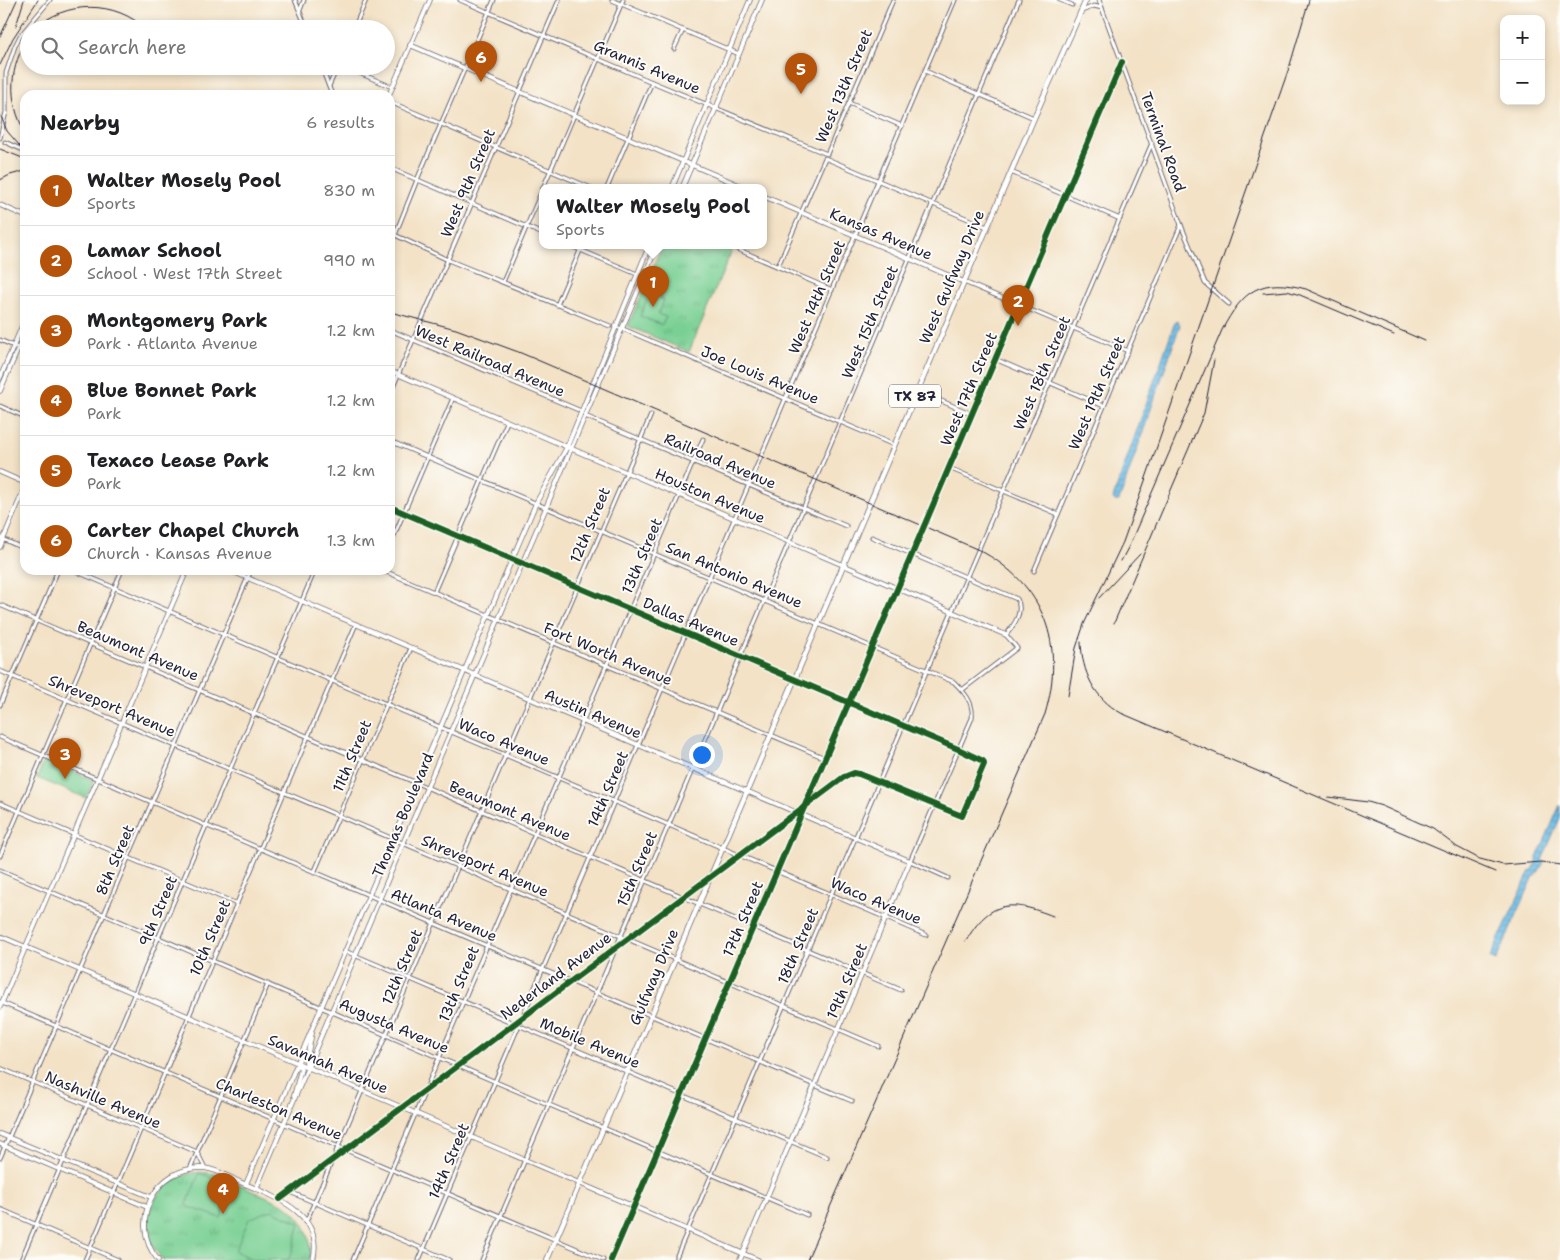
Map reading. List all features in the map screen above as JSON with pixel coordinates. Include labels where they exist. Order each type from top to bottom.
[{"type":"main road","name":"West Gulfway Drive","points":[[843,565],[1086,0]]},
{"type":"main road","name":"Gulfway Drive","points":[[546,1260],[843,565]]},
{"type":"street","points":[[33,20],[50,0]]},
{"type":"street","points":[[295,0],[304,20]]},
{"type":"street","points":[[300,11],[304,0]]},
{"type":"street","points":[[358,20],[366,0]]},
{"type":"street","points":[[391,90],[430,0]]},
{"type":"street","name":"Grannis Avenue","points":[[460,0],[717,108],[987,227]]},
{"type":"street","points":[[417,180],[494,0]]},
{"type":"street","name":"West 9th Street","points":[[398,375],[559,0]]},
{"type":"street","points":[[612,0],[622,2],[739,54]]},
{"type":"street","points":[[674,184],[731,50],[750,0]]},
{"type":"street","points":[[684,184],[762,0]]},
{"type":"street","name":"West 13th Street","points":[[778,266],[893,0]]},
{"type":"street","name":"West 14th Street","points":[[735,520],[748,485],[955,0]]},
{"type":"street","name":"West 15th Street","points":[[788,542],[1019,0]]},
{"type":"street","points":[[1060,0],[1072,6]]},
{"type":"street","name":"Terminal Road","points":[[1099,0],[1205,283],[1228,304]]},
{"type":"street","points":[[544,184],[622,2]]},
{"type":"street","points":[[1081,11],[1094,6],[1102,9]]},
{"type":"street","points":[[674,49],[683,30]]},
{"type":"street","points":[[0,138],[6,112],[6,73],[20,36]]},
{"type":"street","points":[[410,45],[737,184]]},
{"type":"street","name":"West 17th Street","points":[[898,589],[1122,62]]},
{"type":"street","points":[[925,72],[1034,118]]},
{"type":"street","points":[[324,75],[330,90]]},
{"type":"street","points":[[329,87],[334,75]]},
{"type":"street","points":[[364,75],[392,87]]},
{"type":"street","points":[[609,184],[652,82]]},
{"type":"street","points":[[849,103],[902,126]]},
{"type":"street","points":[[395,104],[581,184]]},
{"type":"street","points":[[4,142],[20,148]]},
{"type":"street","name":"West 18th Street","points":[[952,612],[1152,143]]},
{"type":"street","points":[[395,170],[539,232]]},
{"type":"street","points":[[1011,172],[1120,219]]},
{"type":"street","name":"Joe Louis Avenue","points":[[417,180],[395,235],[448,260],[557,306],[623,329],[894,445]]},
{"type":"street","points":[[503,282],[539,197]]},
{"type":"street","name":"Kansas Avenue","points":[[767,198],[1128,350]]},
{"type":"street","points":[[0,205],[20,214]]},
{"type":"street","name":"West 19th Street","points":[[1034,570],[1182,225]]},
{"type":"street","points":[[557,306],[581,249]]},
{"type":"street","points":[[583,249],[637,274]]},
{"type":"street","points":[[569,448],[613,327],[647,249]]},
{"type":"street","points":[[569,448],[586,416],[656,249]]},
{"type":"street","points":[[737,249],[832,290]]},
{"type":"street","points":[[0,378],[20,331]]},
{"type":"street","name":"West Railroad Avenue","points":[[395,332],[581,411]]},
{"type":"street","points":[[0,340],[19,348],[0,391]]},
{"type":"street","points":[[995,359],[1104,406]]},
{"type":"street","name":"Houston Avenue","points":[[395,374],[1006,635],[1017,648],[962,690]]},
{"type":"street","points":[[395,382],[398,375]]},
{"type":"street","points":[[918,391],[972,414]]},
{"type":"street","points":[[395,534],[452,398]]},
{"type":"street","points":[[0,406],[20,415]]},
{"type":"street","name":"12th Street","points":[[306,1222],[528,698],[651,415]]},
{"type":"street","name":"Railroad Avenue","points":[[586,416],[846,526]]},
{"type":"street","points":[[434,592],[507,422]]},
{"type":"street","points":[[680,496],[703,439]]},
{"type":"street","name":"San Antonio Avenue","points":[[395,443],[954,682],[971,703],[973,710]]},
{"type":"street","name":"Thomas Boulevard","points":[[246,1184],[536,503],[569,448]]},
{"type":"street","name":"Thomas Boulevard","points":[[256,1189],[499,620],[569,448]]},
{"type":"street","points":[[949,468],[1058,514]]},
{"type":"street","points":[[0,472],[20,481]]},
{"type":"street","name":"13th Street","points":[[354,1260],[680,496]]},
{"type":"street","points":[[0,547],[20,498]]},
{"type":"street","name":"Dallas Avenue","points":[[395,509],[983,760],[983,767],[962,816],[934,805]]},
{"type":"street","name":"14th Street","points":[[521,1019],[735,520]]},
{"type":"street","points":[[872,537],[1017,599],[1020,605],[1019,614],[1006,635]]},
{"type":"street","points":[[2,539],[20,548]]},
{"type":"street","name":"15th Street","points":[[482,1260],[692,768],[700,754],[788,542]]},
{"type":"street","points":[[0,705],[56,575]]},
{"type":"street","name":"Waco Avenue","points":[[84,575],[926,935]]},
{"type":"street","points":[[0,856],[120,575]]},
{"type":"street","points":[[1,1004],[185,575]]},
{"type":"street","name":"Austin Avenue","points":[[241,575],[948,878]]},
{"type":"street","name":"8th Street","points":[[0,1158],[249,575]]},
{"type":"street","name":"9th Street","points":[[21,1260],[313,575]]},
{"type":"street","name":"Fort Worth Avenue","points":[[394,575],[770,736],[826,758]]},
{"type":"street","name":"17th Street","points":[[611,1260],[898,589]]},
{"type":"street","name":"Beaumont Avenue","points":[[0,604],[901,990]]},
{"type":"street","name":"18th Street","points":[[675,1260],[952,612]]},
{"type":"street","name":"10th Street","points":[[85,1260],[356,624]]},
{"type":"street","name":"11th Street","points":[[314,873],[411,648]]},
{"type":"street","name":"Shreveport Avenue","points":[[0,671],[878,1046]]},
{"type":"street","name":"19th Street","points":[[740,1260],[972,718],[973,710]]},
{"type":"street","name":"Atlanta Avenue","points":[[0,737],[314,873],[488,945],[852,1101]]},
{"type":"street","name":"Nederland Avenue","points":[[280,1199],[516,1024],[682,897],[849,775],[859,774],[879,782]]},
{"type":"street","points":[[879,782],[934,805]]},
{"type":"street","points":[[0,803],[237,904]]},
{"type":"street","name":"Augusta Avenue","points":[[0,870],[807,1215]]},
{"type":"street","name":"Savannah Avenue","points":[[0,936],[758,1260]]},
{"type":"street","name":"Mobile Avenue","points":[[345,951],[827,1157]]},
{"type":"street","points":[[190,1169],[268,984]]},
{"type":"street","name":"Charleston Avenue","points":[[1,1004],[603,1260]]},
{"type":"street","name":"14th Street","points":[[419,1260],[496,1082],[516,1024]]},
{"type":"street","points":[[308,1067],[306,1062],[312,1029]]},
{"type":"street","points":[[293,1101],[300,1068],[298,1063]]},
{"type":"street","name":"Nashville Avenue","points":[[0,1068],[197,1152]]},
{"type":"street","points":[[0,1134],[151,1197]]},
{"type":"street","points":[[0,1144],[147,1207]]},
{"type":"street","points":[[197,1152],[205,1168]]},
{"type":"street","points":[[156,1259],[145,1232],[147,1207],[151,1197],[166,1180],[190,1169],[205,1168],[280,1199],[297,1210],[310,1230],[314,1244],[313,1260]]},
{"type":"street","points":[[290,1192],[449,1260]]},
{"type":"street","points":[[0,1209],[118,1260]]},
{"type":"green space","points":[[661,249],[732,250],[689,352],[628,326]]},
{"type":"green space","points":[[651,290],[661,294],[659,298],[664,300],[658,314],[666,317],[662,325],[640,316]]},
{"type":"green space","points":[[47,760],[93,780],[86,798],[37,778],[44,761]]},
{"type":"green space","points":[[199,1172],[217,1174],[292,1210],[306,1229],[310,1243],[310,1260],[163,1260],[150,1240],[148,1227],[152,1204],[158,1194],[176,1179]]},
{"type":"green space","points":[[199,1174],[213,1179],[221,1190],[223,1211],[221,1218],[189,1207],[187,1204]]},
{"type":"green space","points":[[271,1210],[300,1223],[288,1260],[255,1260],[235,1251],[249,1219]]},
{"type":"water","points":[[1177,320],[1180,325],[1119,501],[1115,501],[1113,498]]},
{"type":"water","points":[[1560,805],[1560,818],[1542,860],[1544,862],[1536,876],[1534,876],[1496,961],[1490,958],[1530,871],[1532,872]]},
{"type":"railway","points":[[0,37],[17,0]]},
{"type":"railway","points":[[16,26],[24,0]]},
{"type":"railway","points":[[25,20],[38,0]]},
{"type":"railway","points":[[1068,696],[1076,648],[1084,624],[1123,542],[1290,65],[1309,0]]},
{"type":"railway","points":[[46,20],[61,13],[90,7],[120,13],[135,20]]},
{"type":"railway","points":[[0,65],[20,27]]},
{"type":"railway","points":[[20,53],[14,72],[13,96],[20,122]]},
{"type":"railway","points":[[0,114],[7,131],[20,146]]},
{"type":"railway","points":[[0,149],[20,157]]},
{"type":"railway","points":[[0,180],[20,172]]},
{"type":"railway","points":[[1121,561],[1222,330],[1230,316],[1246,296],[1265,286],[1277,285],[1306,289],[1425,341]]},
{"type":"railway","points":[[1263,293],[1287,291],[1300,295],[1394,335]]},
{"type":"railway","points":[[395,313],[456,329],[521,353],[979,550],[1001,564],[1020,580],[1034,598],[1044,618],[1050,640],[1053,664],[1051,688],[1045,714],[807,1260]]},
{"type":"railway","points":[[1114,623],[1204,413],[1214,360]]},
{"type":"railway","points":[[1099,598],[1140,554]]},
{"type":"railway","points":[[1081,642],[1084,664],[1091,683],[1104,700],[1121,713],[1495,872]]},
{"type":"railway","points":[[1328,797],[1368,802],[1382,806],[1433,829],[1457,847],[1476,857]]},
{"type":"railway","points":[[1476,858],[1503,865],[1541,862],[1560,865]]},
{"type":"railway","points":[[966,941],[984,917],[993,910],[1003,907],[1025,907],[1053,916]]},
{"type":"cycle path","points":[[611,1260],[1122,62]]},
{"type":"cycle path","points":[[280,1199],[844,777],[854,773],[859,774],[962,816],[984,764],[983,761],[958,749],[395,509]]},
{"type":"place","name":"Carter Chapel Church","points":[[481,82]]},
{"type":"place","name":"Texaco Lease Park","points":[[801,94]]},
{"type":"place","name":"Walter Mosely Pool","points":[[653,307]]},
{"type":"place","name":"Lamar School","points":[[1018,326]]},
{"type":"place","name":"Montgomery Park","points":[[65,779]]},
{"type":"place","name":"Blue Bonnet Park","points":[[223,1214]]}]
